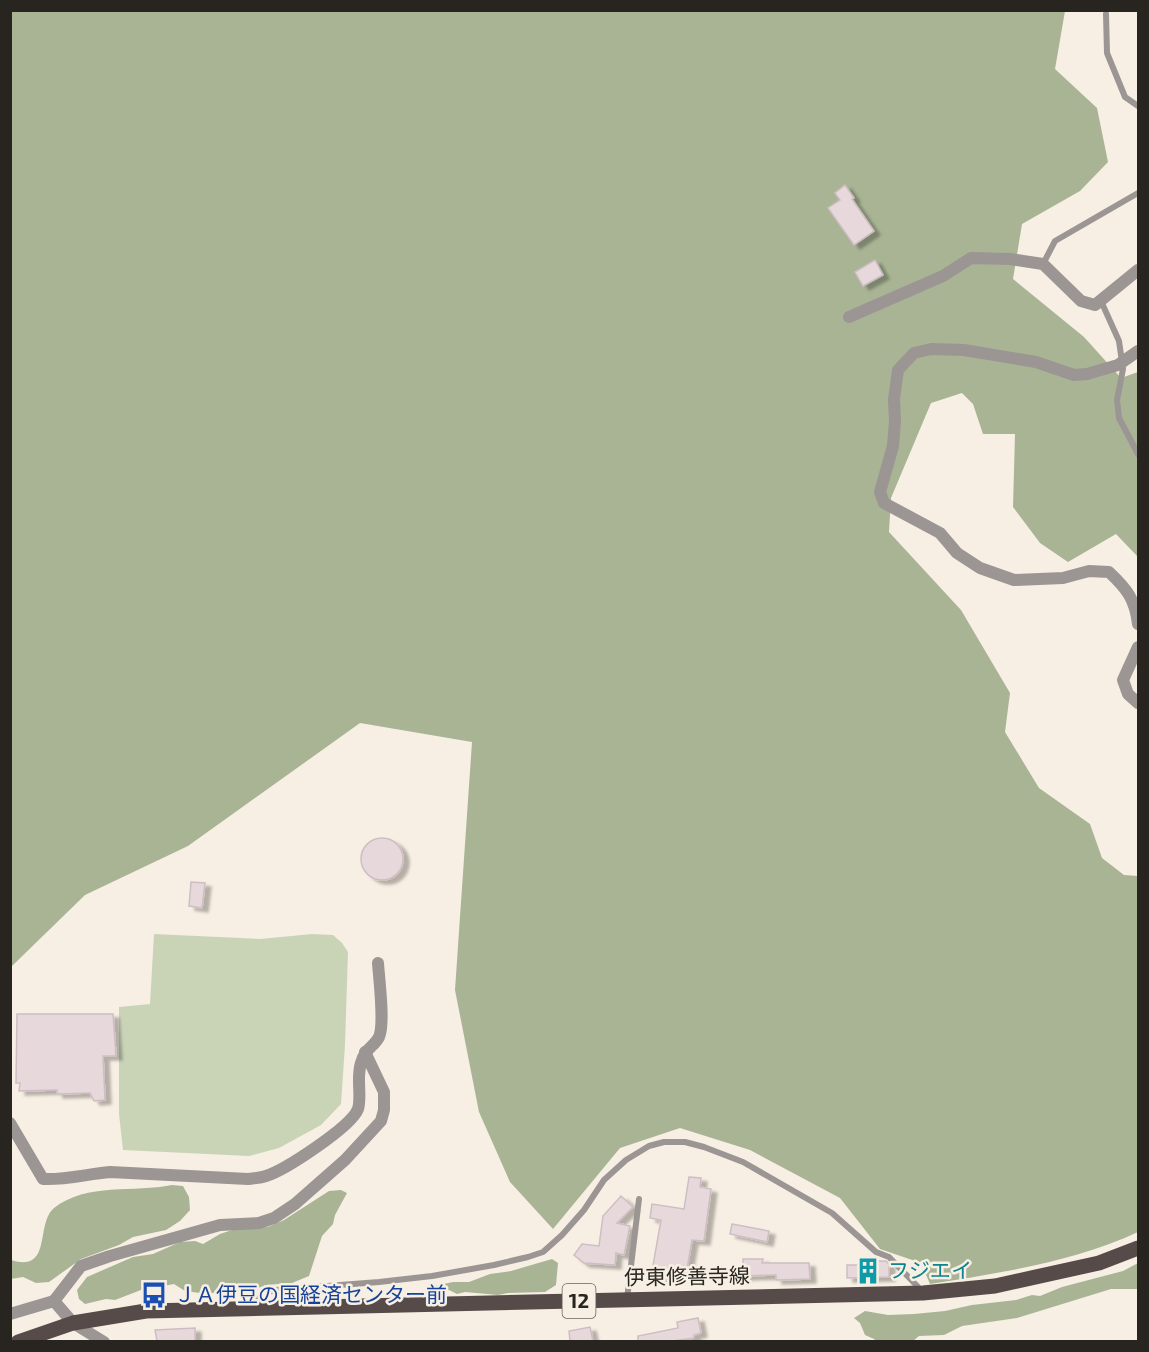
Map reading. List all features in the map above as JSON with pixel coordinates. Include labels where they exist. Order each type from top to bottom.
[{"type":"main road","name":"伊東修善寺線","points":[[18,1341],[73,1323],[146,1311],[923,1293],[995,1286],[1099,1263],[1138,1248]]},
{"type":"street","points":[[849,317],[943,276],[971,258],[1043,264],[1082,301],[1095,305],[1138,270]]},
{"type":"street","points":[[1138,351],[1122,363],[1087,374],[1074,375],[1036,362],[964,350],[930,349],[914,353],[898,370],[894,399],[893,446],[880,492],[884,503],[940,533],[957,552],[980,568],[1014,580],[1063,578],[1089,571],[1109,572],[1123,585],[1136,605],[1138,624]]},
{"type":"street","points":[[1138,647],[1123,680],[1128,694],[1138,704]]},
{"type":"street","points":[[10,1123],[43,1179],[63,1180],[110,1172],[248,1179],[267,1175],[324,1142],[351,1119],[358,1108],[357,1079],[365,1052],[379,1037],[382,1023],[378,963]]},
{"type":"street","points":[[10,1314],[54,1301],[81,1266],[220,1225],[259,1223],[274,1218],[295,1204],[345,1160],[381,1121],[384,1110],[384,1092],[365,1052]]},
{"type":"street","points":[[54,1301],[73,1323],[104,1341]]},
{"type":"lane","points":[[1106,14],[1107,53],[1125,97],[1138,106]]},
{"type":"lane","points":[[1043,264],[1055,241],[1138,193]]},
{"type":"lane","points":[[1101,300],[1119,341],[1124,369],[1117,400],[1119,418],[1138,454]]},
{"type":"lane","points":[[250,1308],[263,1294],[275,1290],[432,1276],[494,1265],[543,1252],[584,1210],[604,1180],[626,1160],[649,1146],[664,1142],[685,1142],[742,1162],[832,1213],[876,1252],[889,1257],[923,1293]]},
{"type":"lane","points":[[627,1300],[639,1199]]},
{"type":"green space","points":[[11,11],[1065,11],[1055,69],[1097,108],[1108,162],[1080,191],[1022,224],[1013,279],[1084,337],[1121,378],[1138,372],[1138,557],[1116,534],[1068,562],[1040,543],[1013,507],[1015,434],[983,434],[973,404],[962,393],[931,403],[891,498],[889,532],[961,610],[1010,693],[1005,732],[1039,788],[1090,824],[1102,858],[1124,875],[1138,876],[1138,1232],[1062,1259],[1009,1271],[930,1284],[921,1263],[880,1249],[840,1198],[750,1150],[680,1128],[620,1148],[553,1229],[510,1182],[479,1112],[455,990],[472,742],[360,723],[188,846],[85,895],[11,967]]},
{"type":"green space","points":[[154,934],[260,939],[312,934],[333,935],[342,943],[348,952],[341,1104],[321,1125],[279,1148],[249,1156],[123,1150],[119,1114],[119,1007],[150,1004]]},
{"type":"green space","points":[[183,1186],[189,1197],[190,1210],[180,1221],[166,1230],[133,1237],[119,1245],[81,1259],[49,1282],[36,1283],[23,1277],[11,1279],[11,1260],[24,1262],[33,1260],[41,1245],[48,1215],[67,1200],[96,1191]]},
{"type":"green space","points":[[341,1190],[347,1193],[335,1215],[333,1224],[322,1236],[309,1276],[292,1283],[266,1285],[250,1291],[200,1293],[185,1291],[174,1284],[141,1290],[115,1300],[106,1299],[85,1304],[79,1299],[77,1290],[87,1277],[133,1257],[153,1254],[180,1242],[195,1241],[203,1244],[220,1234],[235,1229],[268,1227],[284,1220],[329,1191]]},
{"type":"green space","points":[[552,1259],[558,1263],[556,1285],[545,1292],[498,1295],[465,1292],[457,1294],[449,1290],[438,1293],[429,1290],[429,1287],[453,1282],[469,1282],[490,1274],[511,1271]]},
{"type":"green space","points":[[1138,1263],[1138,1289],[1111,1289],[1017,1318],[962,1326],[944,1335],[919,1336],[913,1341],[876,1341],[865,1335],[860,1323],[854,1318],[865,1311],[888,1315],[914,1314],[1016,1300],[1032,1295],[1040,1296],[1062,1287],[1123,1271]]},
{"type":"building","points":[[845,185],[874,231],[854,245],[828,208],[840,200],[835,193]]},
{"type":"building","points":[[875,260],[883,275],[863,286],[855,272]]},
{"type":"building","points":[[382,838],[397,844],[403,859],[397,874],[382,880],[367,874],[361,859],[367,844]]},
{"type":"building","points":[[191,882],[205,883],[202,908],[189,906]]},
{"type":"building","points":[[17,1014],[113,1014],[116,1056],[103,1056],[105,1100],[94,1101],[90,1093],[57,1094],[57,1090],[19,1091],[20,1083],[16,1083]]},
{"type":"building","points":[[689,1177],[701,1178],[700,1187],[711,1189],[704,1241],[692,1240],[687,1269],[671,1267],[669,1280],[651,1277],[661,1220],[650,1218],[652,1204],[684,1209]]},
{"type":"building","points":[[621,1196],[633,1207],[617,1223],[630,1226],[624,1255],[616,1253],[615,1265],[584,1263],[574,1255],[582,1244],[599,1246],[603,1216]]},
{"type":"building","points":[[732,1224],[769,1231],[767,1242],[730,1234]]},
{"type":"building","points":[[743,1259],[763,1259],[762,1263],[809,1263],[810,1279],[776,1280],[776,1275],[743,1276]]},
{"type":"building","name":"フジエイ","points":[[868,1261],[886,1261],[889,1264],[889,1277],[847,1278],[847,1265],[868,1265]]},
{"type":"building","points":[[698,1318],[701,1333],[694,1335],[694,1338],[673,1341],[638,1341],[638,1336],[678,1328],[677,1322]]},
{"type":"building","points":[[590,1327],[593,1341],[570,1341],[569,1331]]},
{"type":"building","points":[[195,1328],[195,1341],[157,1341],[155,1330]]},
{"type":"place","name":"フジエイ","points":[[868,1271]]},
{"type":"place","name":"ＪＡ伊豆の国経済センター前","points":[[154,1295]]}]
